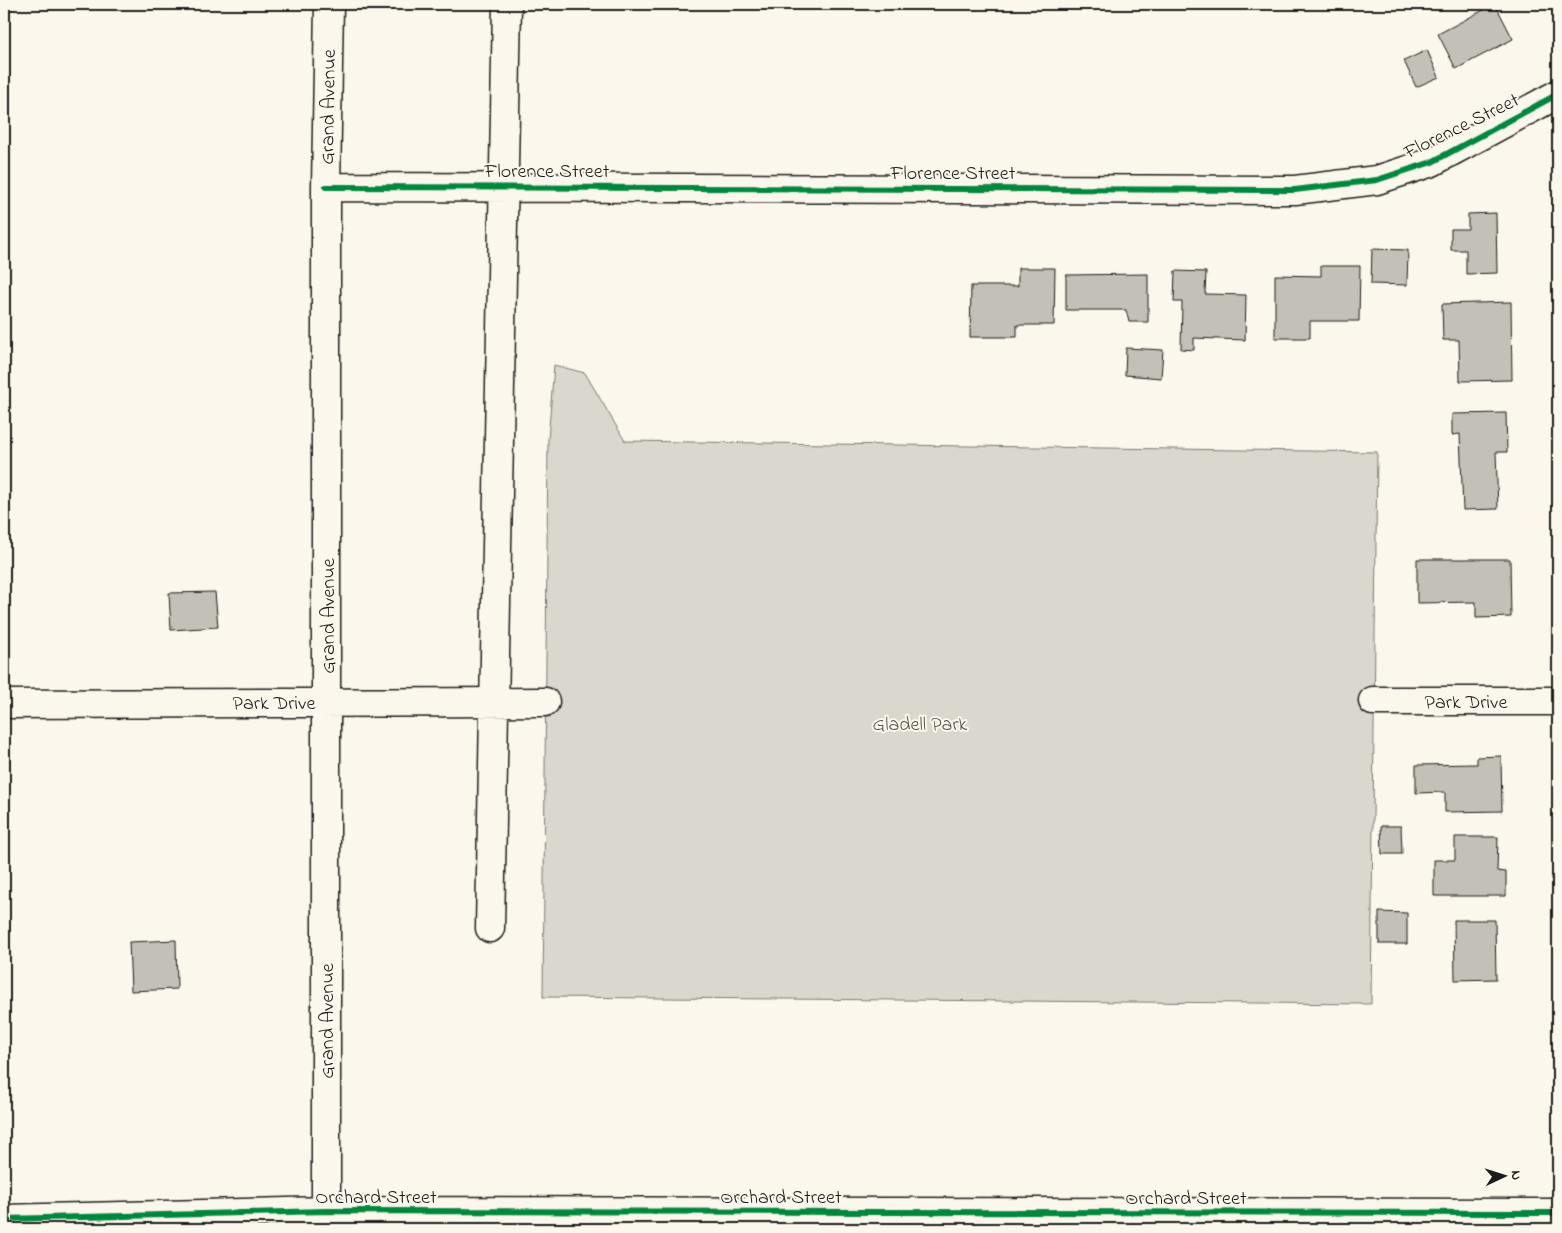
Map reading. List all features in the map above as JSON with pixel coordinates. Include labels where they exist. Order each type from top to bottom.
[{"type":"street","name":"Grand Avenue","points":[[326,1220],[326,187],[329,4]]},
{"type":"street","points":[[490,928],[507,4]]},
{"type":"street","name":"Florence Street","points":[[326,187],[503,186],[1294,190],[1377,180],[1432,162],[1558,94]]},
{"type":"street","name":"Park Drive","points":[[1373,701],[1558,700]]},
{"type":"street","name":"Park Drive","points":[[4,704],[545,702]]},
{"type":"street","name":"Orchard Street","points":[[4,1219],[326,1220],[1558,1213]]},
{"type":"green space","name":"Gladell Park","points":[[554,365],[585,373],[625,441],[1377,452],[1371,1004],[543,997],[548,440]]},
{"type":"building","points":[[1495,4],[1513,39],[1456,69],[1438,34]]},
{"type":"building","points":[[1427,50],[1439,77],[1416,87],[1404,61]]},
{"type":"building","points":[[1496,213],[1497,273],[1466,274],[1466,250],[1451,250],[1451,229],[1468,229],[1468,214]]},
{"type":"building","points":[[1372,249],[1408,250],[1407,285],[1371,284]]},
{"type":"building","points":[[1321,266],[1360,266],[1359,321],[1310,321],[1310,338],[1275,338],[1275,275],[1321,276]]},
{"type":"building","points":[[1018,268],[1055,268],[1054,325],[1017,325],[1017,337],[970,337],[971,286],[1018,286]]},
{"type":"building","points":[[1175,271],[1206,272],[1205,294],[1246,295],[1245,340],[1194,338],[1194,350],[1181,349],[1182,302],[1174,302]]},
{"type":"building","points":[[1148,274],[1148,322],[1129,322],[1126,310],[1066,310],[1066,275]]},
{"type":"building","points":[[1511,302],[1512,380],[1460,381],[1459,340],[1443,340],[1442,304]]},
{"type":"building","points":[[1126,348],[1163,350],[1161,378],[1125,375]]},
{"type":"building","points":[[1506,413],[1507,452],[1496,452],[1498,509],[1463,510],[1460,434],[1452,435],[1452,414]]},
{"type":"building","points":[[1417,559],[1510,559],[1511,617],[1476,618],[1476,602],[1417,603]]},
{"type":"building","points":[[215,592],[218,627],[171,630],[169,593]]},
{"type":"building","points":[[1501,756],[1502,811],[1445,812],[1445,792],[1416,793],[1416,765],[1477,764],[1477,757]]},
{"type":"building","points":[[1381,826],[1401,826],[1402,854],[1382,854]]},
{"type":"building","points":[[1455,837],[1498,837],[1497,871],[1506,872],[1506,896],[1434,896],[1434,860],[1455,860]]},
{"type":"building","points":[[1379,912],[1407,913],[1407,944],[1379,944]]},
{"type":"building","points":[[1454,920],[1495,920],[1496,979],[1455,980]]},
{"type":"building","points":[[176,940],[177,989],[131,991],[129,942]]},
{"type":"cycle path","points":[[326,187],[1295,190],[1377,180],[1432,162],[1558,94]]},
{"type":"cycle path","points":[[4,1219],[325,1211],[1558,1213]]}]
